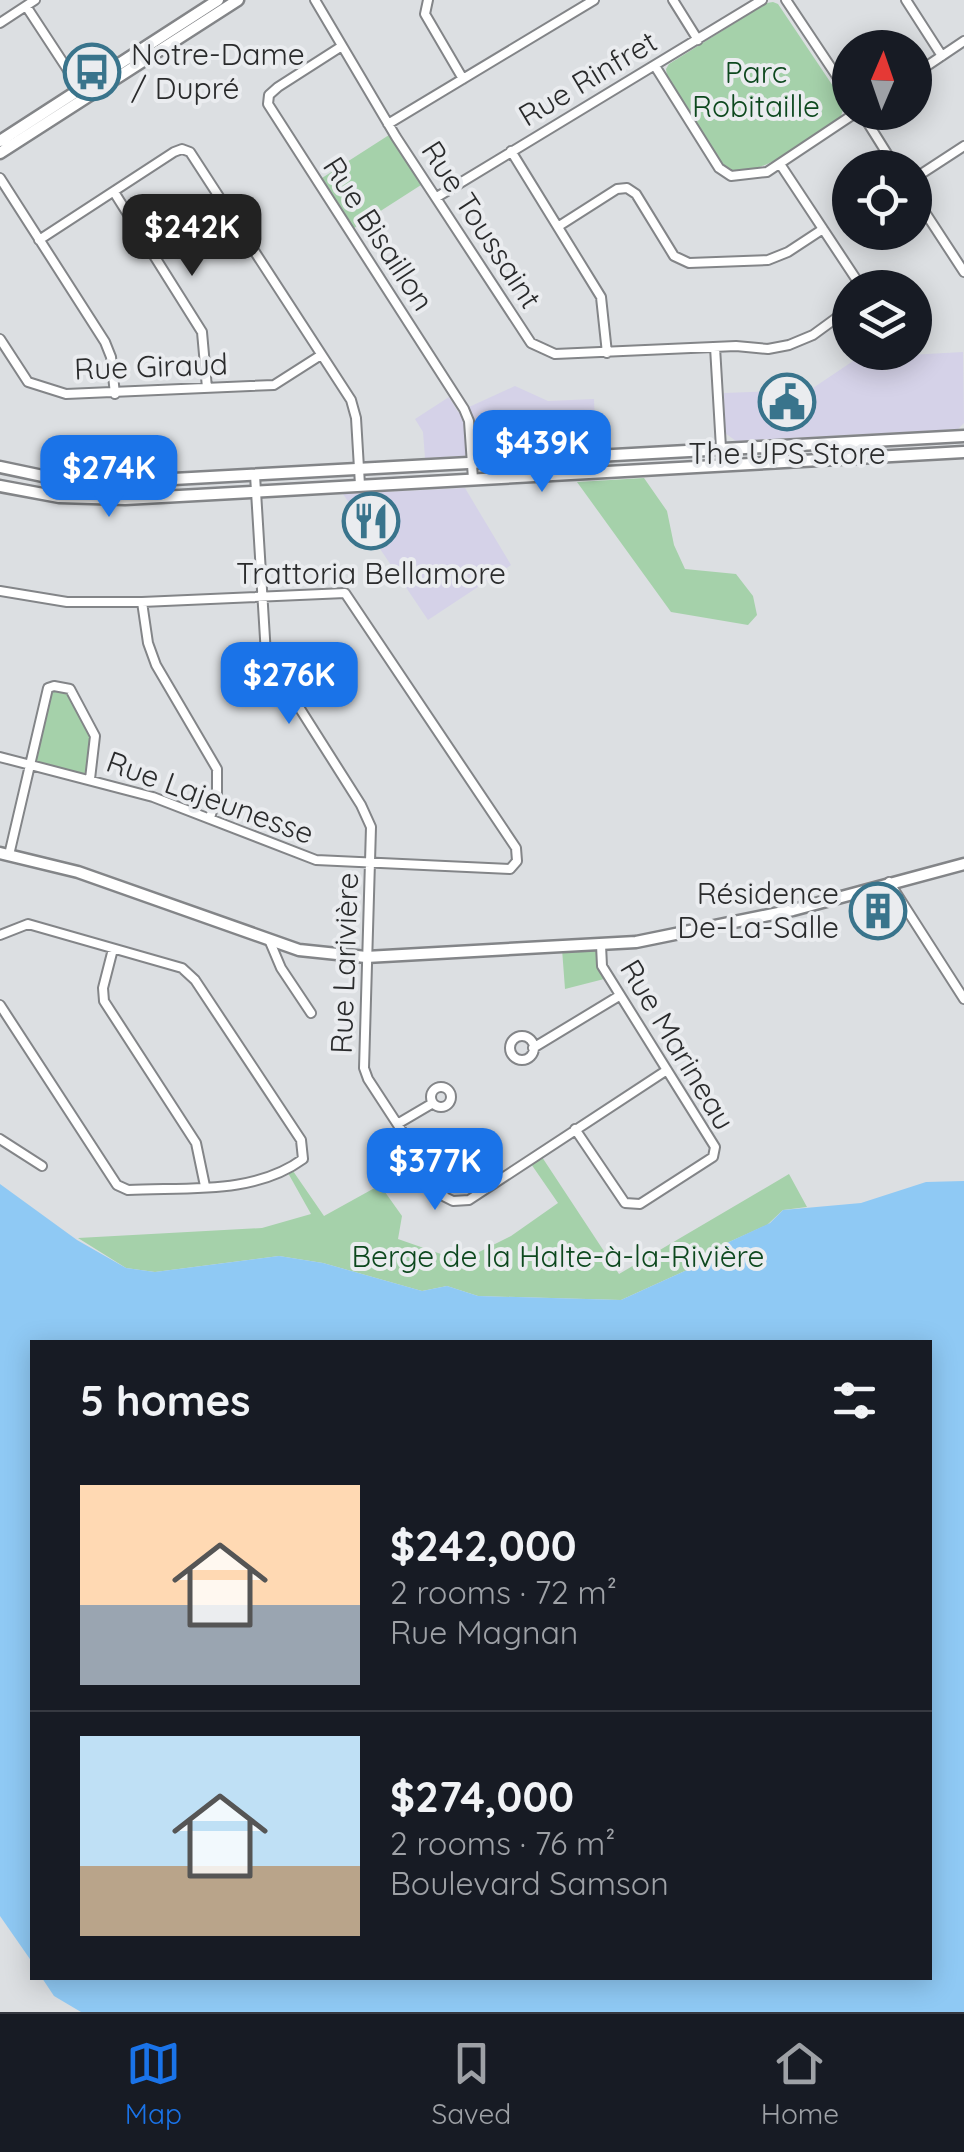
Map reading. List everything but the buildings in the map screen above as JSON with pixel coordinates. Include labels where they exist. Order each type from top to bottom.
[{"type":"street","points":[[0,23],[35,0]]},
{"type":"street","points":[[0,153],[218,0]]},
{"type":"street","points":[[0,141],[238,0]]},
{"type":"street","name":"Rue Toussaint","points":[[315,0],[388,124],[532,344],[555,354],[716,347],[768,349],[813,335],[832,321]]},
{"type":"street","points":[[428,0],[425,14],[464,79]]},
{"type":"street","points":[[388,124],[594,0]]},
{"type":"street","points":[[673,0],[698,40]]},
{"type":"street","name":"Rue Rinfret","points":[[437,197],[762,0]]},
{"type":"street","points":[[786,0],[832,69]]},
{"type":"street","points":[[906,0],[942,56]]},
{"type":"street","points":[[26,6],[83,92]]},
{"type":"street","points":[[932,63],[964,41]]},
{"type":"street","name":"Rue Bisaillon","points":[[342,46],[278,87],[268,104],[464,409],[469,421],[472,479]]},
{"type":"street","points":[[655,66],[724,174],[761,174],[832,130]]},
{"type":"street","points":[[932,167],[964,146]]},
{"type":"street","points":[[39,240],[178,150],[190,152],[354,407],[360,485]]},
{"type":"street","points":[[511,151],[601,297],[607,353]]},
{"type":"street","points":[[780,164],[850,270]]},
{"type":"street","points":[[0,178],[105,342],[111,357],[115,394]]},
{"type":"street","points":[[559,226],[617,189],[627,188],[636,194],[674,256],[689,263],[768,260],[823,229]]},
{"type":"street","points":[[114,192],[202,332],[207,388]]},
{"type":"street","points":[[932,223],[964,272]]},
{"type":"street","name":"Rue Giraud","points":[[0,339],[28,382],[66,394],[274,384],[321,355]]},
{"type":"street","points":[[716,347],[722,465]]},
{"type":"street","points":[[0,467],[88,481],[964,436]]},
{"type":"street","points":[[0,486],[98,500],[964,452]]},
{"type":"street","name":"Rue Larivière","points":[[255,475],[261,596],[270,664],[362,805],[372,827],[364,1068],[445,1197],[469,1200],[667,1070]]},
{"type":"street","name":"Rue Lajeunesse","points":[[0,591],[67,602],[336,592],[350,598],[516,848],[517,860],[510,869],[316,860],[153,797],[0,757]]},
{"type":"street","points":[[142,602],[156,666],[217,769],[217,794],[210,818]]},
{"type":"street","points":[[90,779],[94,736],[70,689],[54,686],[44,694],[30,764],[4,854],[78,872],[270,942],[299,950],[366,957],[636,942],[768,916],[964,864]]},
{"type":"street","points":[[888,882],[964,999]]},
{"type":"street","points":[[0,936],[28,924],[182,968],[195,980],[301,1140],[302,1159],[288,1170],[257,1183],[128,1190],[117,1185],[0,1006]]},
{"type":"street","points":[[270,942],[281,968],[311,1013]]},
{"type":"street","name":"Rue Marineau","points":[[575,1129],[625,1203],[640,1204],[713,1157],[715,1147],[602,966],[601,945]]},
{"type":"street","points":[[113,950],[103,988],[104,1001],[196,1143],[205,1186]]},
{"type":"street","points":[[533,1048],[620,996]]},
{"type":"street","points":[[399,1123],[433,1103]]},
{"type":"street","points":[[0,1138],[42,1166]]},
{"type":"shaded area","points":[[963,352],[964,423],[958,429],[736,441],[725,433],[724,393],[810,390],[840,370],[932,370],[932,354]]},
{"type":"shaded area","points":[[515,386],[548,401],[594,399],[596,448],[425,458],[423,432],[415,419],[449,397],[458,412]]},
{"type":"shaded area","points":[[465,488],[511,565],[428,620],[343,494]]},
{"type":"green space","name":"Parc Robitaille","points":[[767,3],[778,4],[832,85],[832,122],[785,155],[738,171],[725,168],[666,69]]},
{"type":"green space","points":[[389,135],[421,185],[354,228],[322,178]]},
{"type":"green space","points":[[644,478],[667,511],[674,545],[685,569],[736,574],[753,596],[757,615],[748,625],[671,612],[577,482]]},
{"type":"green space","points":[[48,688],[70,689],[95,736],[90,779],[31,764]]},
{"type":"green space","points":[[601,945],[608,978],[565,989],[562,949]]},
{"type":"green space","name":"Berge de la Halte-à-la-Rivière","points":[[540,1154],[619,1274],[789,1174],[807,1207],[783,1210],[767,1225],[729,1242],[698,1265],[621,1300],[478,1296],[447,1286],[422,1291],[323,1263],[279,1256],[155,1272],[126,1268],[78,1238],[262,1228],[311,1214],[288,1173],[293,1171],[324,1216],[380,1185],[402,1216],[398,1239],[461,1261],[511,1236],[558,1203],[529,1161]]},
{"type":"water","points":[[964,1181],[964,2012],[81,2012],[54,1996],[43,1980],[932,1980],[932,1340],[30,1340],[30,1959],[0,1916],[0,1184],[77,1240],[126,1268],[155,1272],[279,1256],[323,1263],[422,1291],[447,1286],[478,1296],[621,1300],[698,1265],[729,1242],[770,1223],[783,1210],[861,1203],[926,1182]]},
{"type":"place","name":"Notre-Dame / Dupré","points":[[92,72]]},
{"type":"place","name":"The UPS Store","points":[[787,402]]},
{"type":"place","name":"Trattoria Bellamore","points":[[371,521]]},
{"type":"place","name":"Résidence De-La-Salle","points":[[878,911]]}]
